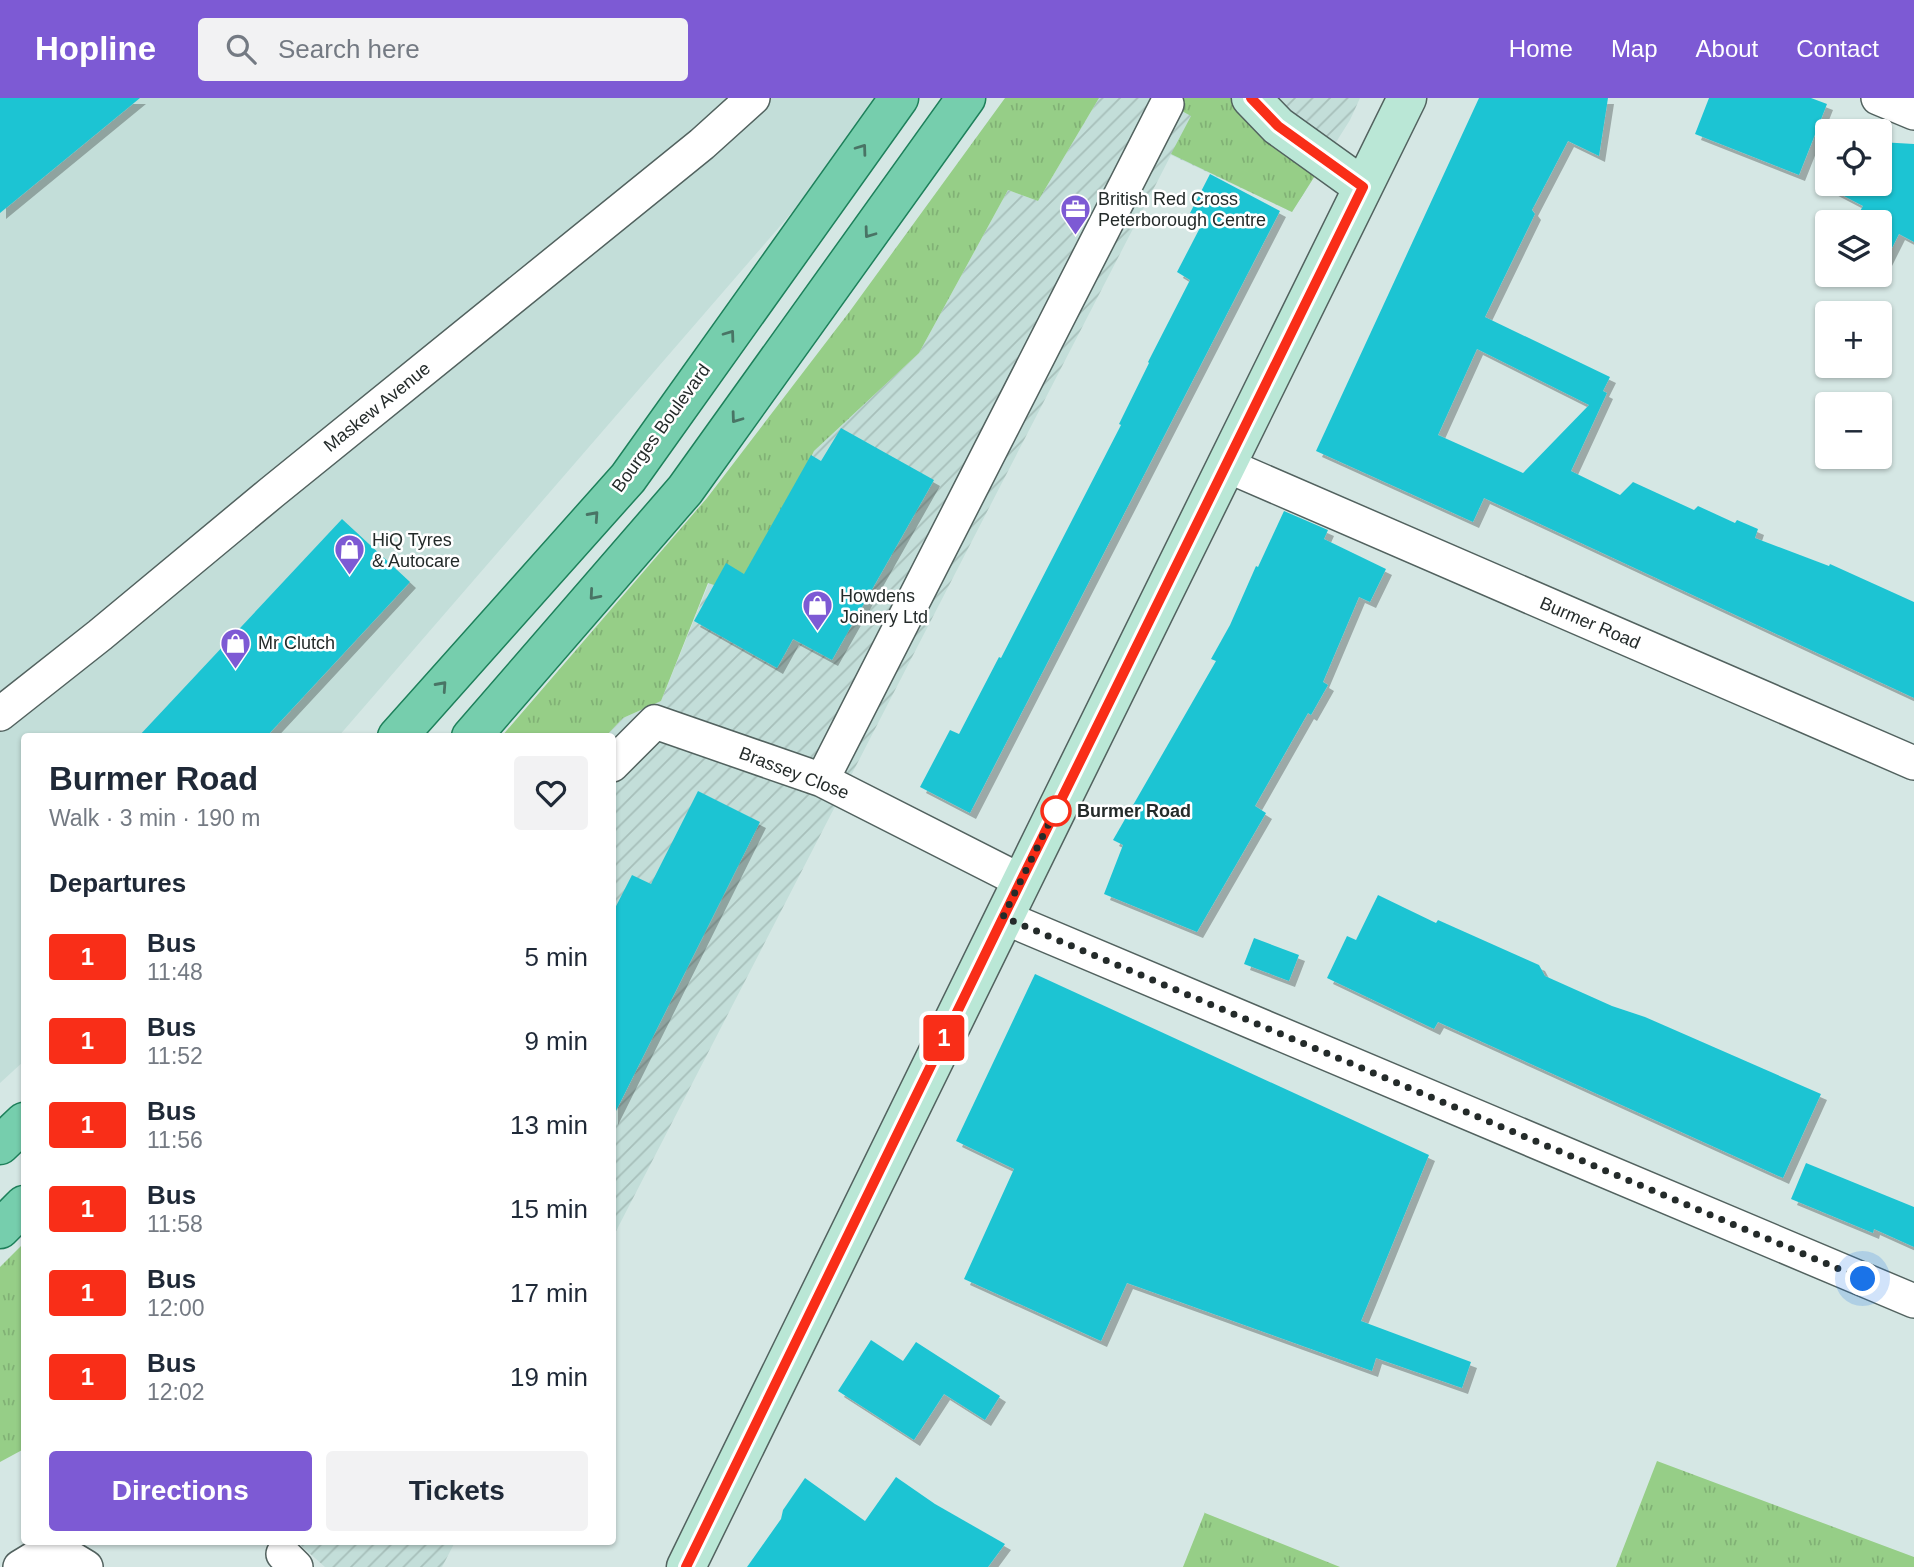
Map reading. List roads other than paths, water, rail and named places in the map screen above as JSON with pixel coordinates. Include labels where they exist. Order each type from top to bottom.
[{"type":"main road","name":"Bourges Boulevard","points":[[401,733],[628,478],[899,98]]},
{"type":"main road","points":[[474,733],[685,490],[966,98]]},
{"type":"main road","points":[[0,1145],[21,1125]]},
{"type":"main road","points":[[0,1229],[21,1208]]},
{"type":"street","name":"Maskew Avenue","points":[[0,714],[702,144],[753,98]]},
{"type":"street","points":[[1251,98],[1278,126],[1363,187]]},
{"type":"street","points":[[686,1567],[1407,98]]},
{"type":"street","points":[[1878,98],[1914,113]]},
{"type":"street","points":[[822,780],[1167,104]]},
{"type":"street","name":"Burmer Road","points":[[1228,466],[1914,763]]},
{"type":"street","name":"Brassey Close","points":[[616,761],[654,722],[822,780],[1021,881]]},
{"type":"street","points":[[1003,917],[1914,1301]]},
{"type":"street","points":[[20,1567],[53,1548],[86,1567]]},
{"type":"place","name":"British Red Cross Peterborough Centre","points":[[1075,236]]},
{"type":"place","name":"HiQ Tyres & Autocare","points":[[349,577]]},
{"type":"place","name":"Howdens Joinery Ltd","points":[[817,633]]},
{"type":"place","name":"Mr Clutch","points":[[235,670]]},
{"type":"place","name":"Burmer Road","points":[[1056,811]]}]
